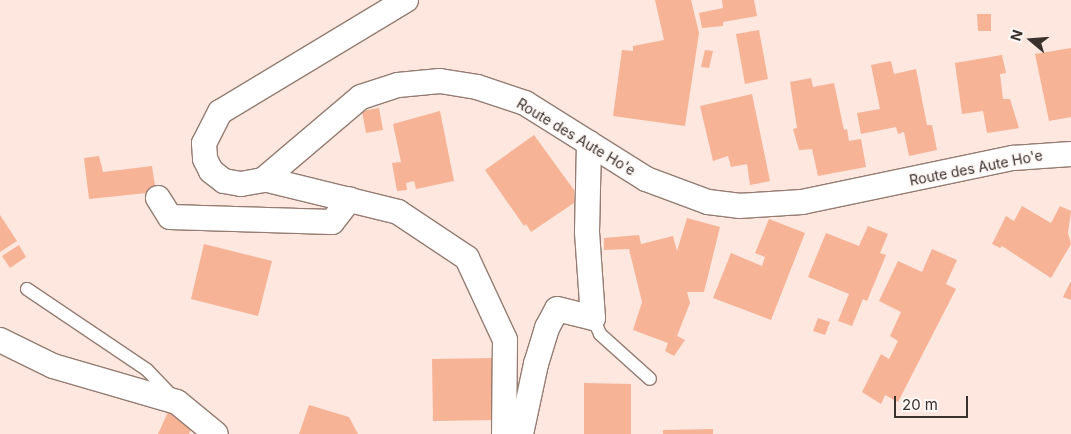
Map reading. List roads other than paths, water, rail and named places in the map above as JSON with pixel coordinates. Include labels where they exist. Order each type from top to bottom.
[{"type":"street","name":"Route des Aute Ho'e","points":[[406,0],[220,112],[204,143],[205,159],[211,171],[224,181],[241,184],[264,179],[361,97],[398,85],[419,82],[440,82],[502,94],[525,103],[646,179],[674,192],[708,202],[739,206],[802,202],[1013,158],[1071,154]]},
{"type":"street","points":[[521,434],[536,364],[547,328],[557,309],[593,318],[587,232],[589,143]]},
{"type":"street","points":[[264,179],[398,212],[467,258],[505,340],[504,434]]},
{"type":"street","points":[[158,198],[170,217],[332,222],[350,199]]},
{"type":"street","points":[[0,340],[53,366],[178,402],[216,434]]},
{"type":"lane","points":[[27,289],[147,370],[178,402]]},
{"type":"lane","points":[[593,318],[600,334],[650,380]]}]
